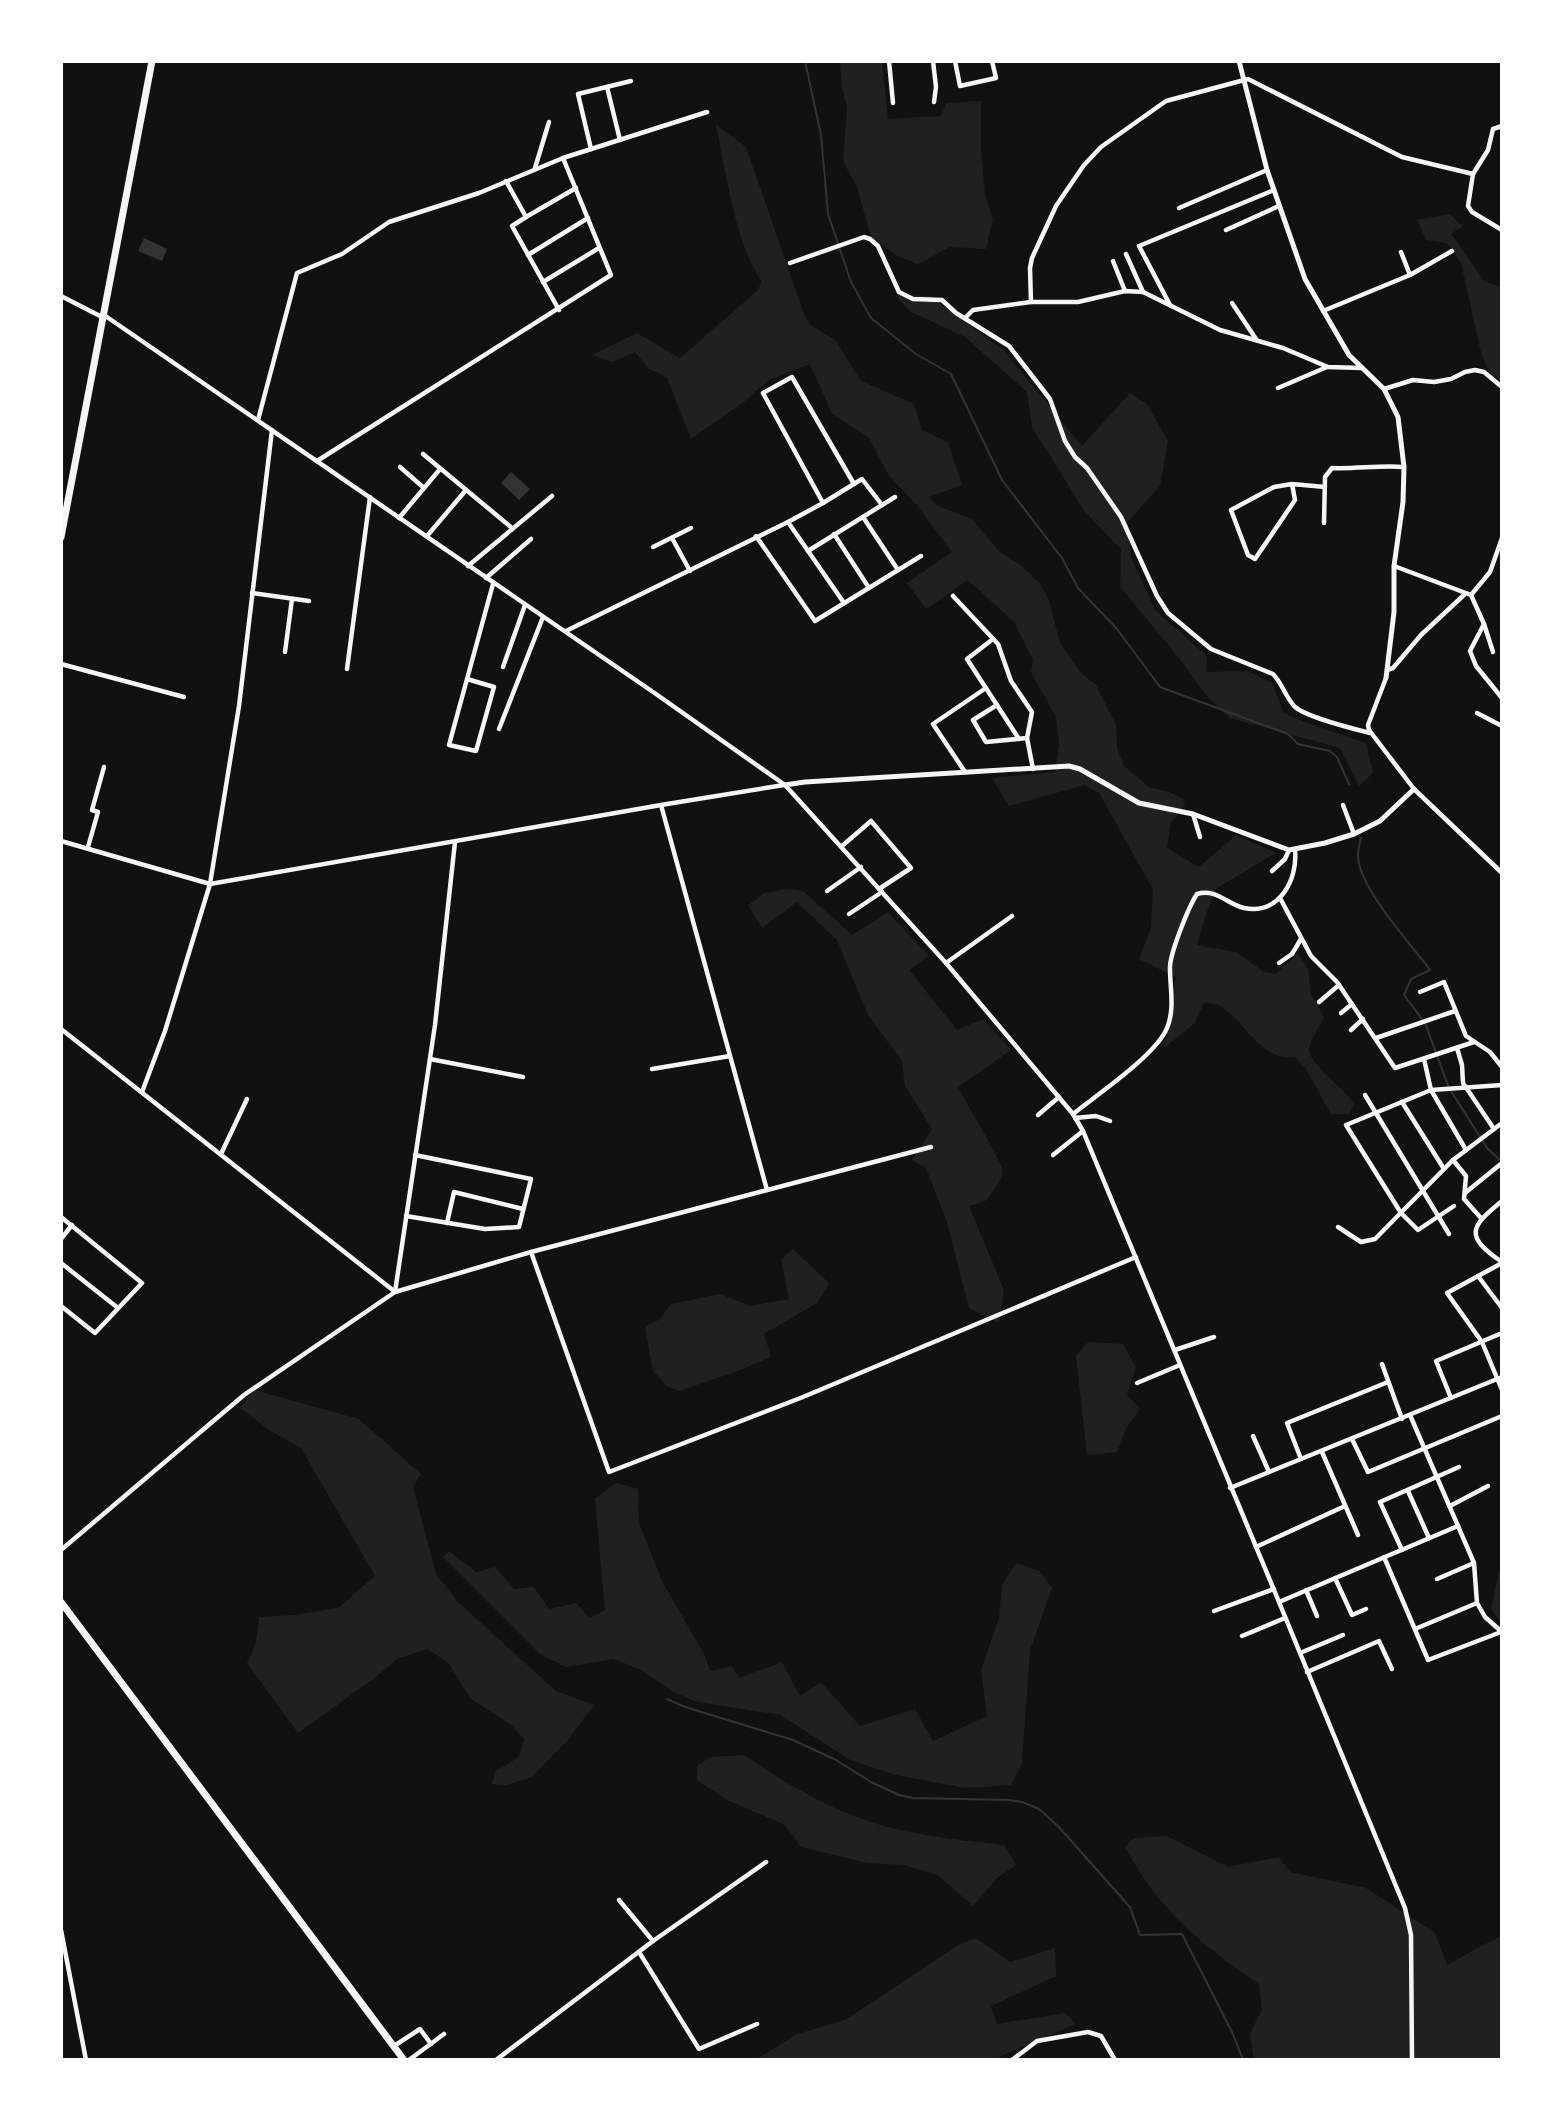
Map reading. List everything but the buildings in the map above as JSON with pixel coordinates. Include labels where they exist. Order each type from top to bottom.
[{"type":"main road","points":[[61,537],[152,61]]},
{"type":"main road","points":[[61,1602],[407,2060]]},
{"type":"street","points":[[889,61],[893,103]]},
{"type":"street","points":[[933,61],[936,87],[934,102]]},
{"type":"street","points":[[955,61],[960,86],[996,78],[992,61]]},
{"type":"street","points":[[1239,61],[1267,170],[1305,279],[1349,355],[1384,389],[1398,417],[1404,467],[1403,502],[1394,566],[1394,612],[1386,678],[1368,725],[1370,733],[1414,789],[1502,873]]},
{"type":"street","points":[[1031,302],[1032,258],[1056,206],[1084,165],[1101,147],[1166,101],[1248,79],[1410,161],[1473,174]]},
{"type":"street","points":[[591,149],[578,94],[631,81]]},
{"type":"street","points":[[607,87],[620,140]]},
{"type":"street","points":[[258,420],[297,273],[342,254],[389,222],[563,158],[707,112]]},
{"type":"street","points":[[535,169],[549,122]]},
{"type":"street","points":[[1502,126],[1493,129],[1488,150],[1473,174],[1469,210],[1502,230]]},
{"type":"street","points":[[317,461],[611,275],[563,158]]},
{"type":"street","points":[[1179,208],[1267,170]]},
{"type":"street","points":[[506,181],[526,218]]},
{"type":"street","points":[[559,310],[512,226],[576,188]]},
{"type":"street","points":[[1170,305],[1139,246],[1274,190]]},
{"type":"street","points":[[1226,230],[1279,206]]},
{"type":"street","points":[[528,255],[588,218]]},
{"type":"street","points":[[790,262],[864,237],[870,239],[878,246],[899,292],[913,299],[942,300],[1009,346],[1049,399],[1065,441],[1121,517],[1157,596],[1168,613],[1211,649],[1273,674],[1295,706],[1304,713],[1370,733]]},
{"type":"street","points":[[544,282],[600,248]]},
{"type":"street","points":[[1322,312],[1410,275],[1452,251]]},
{"type":"street","points":[[1401,252],[1410,275]]},
{"type":"street","points":[[1126,254],[1143,292]]},
{"type":"street","points":[[1113,261],[1125,291]]},
{"type":"street","points":[[965,318],[973,310],[1031,302],[1078,302],[1125,291],[1143,292],[1220,330],[1283,348],[1328,367],[1362,368]]},
{"type":"street","points":[[61,296],[102,315],[258,420],[785,785],[946,964],[1074,1116],[1136,1256],[1405,1908],[1411,1935],[1412,2060]]},
{"type":"street","points":[[1232,303],[1256,340]]},
{"type":"street","points":[[1278,388],[1328,367]]},
{"type":"street","points":[[1384,389],[1413,380],[1434,382],[1451,379],[1475,370],[1484,372],[1502,387]]},
{"type":"street","points":[[823,503],[763,393],[792,377],[854,484]]},
{"type":"street","points":[[142,1092],[165,1031],[210,884],[239,706],[272,430]]},
{"type":"street","points":[[423,454],[512,528]]},
{"type":"street","points":[[1324,523],[1325,477],[1332,468],[1360,470],[1381,465],[1404,467]]},
{"type":"street","points":[[400,467],[424,488]]},
{"type":"street","points":[[399,517],[440,469]]},
{"type":"street","points":[[566,632],[788,522],[862,479],[881,505]]},
{"type":"street","points":[[1292,484],[1295,500],[1255,559],[1248,555],[1231,510],[1274,487],[1292,484],[1325,487]]},
{"type":"street","points":[[427,536],[466,490]]},
{"type":"street","points":[[468,566],[552,496]]},
{"type":"street","points":[[347,668],[370,497]]},
{"type":"street","points":[[808,551],[895,497]]},
{"type":"street","points":[[863,517],[898,570]]},
{"type":"street","points":[[788,522],[844,603]]},
{"type":"street","points":[[653,547],[691,528]]},
{"type":"street","points":[[834,534],[869,588]]},
{"type":"street","points":[[756,536],[815,621],[921,556]]},
{"type":"street","points":[[671,538],[690,571]]},
{"type":"street","points":[[1387,670],[1393,668],[1421,635],[1490,572],[1502,538]]},
{"type":"street","points":[[486,578],[531,539]]},
{"type":"street","points":[[1394,566],[1468,594],[1484,624],[1493,652]]},
{"type":"street","points":[[467,679],[494,687],[476,751],[449,745],[467,679],[494,583]]},
{"type":"street","points":[[251,593],[309,601]]},
{"type":"street","points":[[953,596],[998,644],[1011,681],[1032,712],[1027,738],[1033,769]]},
{"type":"street","points":[[285,652],[292,599]]},
{"type":"street","points":[[503,667],[525,605]]},
{"type":"street","points":[[499,729],[543,617]]},
{"type":"street","points":[[1484,624],[1470,651],[1476,666],[1502,698]]},
{"type":"street","points":[[993,639],[967,659],[1019,739]]},
{"type":"street","points":[[61,664],[184,697]]},
{"type":"street","points":[[965,773],[933,724],[986,688]]},
{"type":"street","points":[[997,705],[972,720],[986,742],[1027,738]]},
{"type":"street","points":[[1476,713],[1502,726]]},
{"type":"street","points":[[61,841],[210,884],[805,782],[1069,766],[1080,769],[1139,803],[1193,814],[1292,850],[1354,834],[1380,821],[1414,789]]},
{"type":"street","points":[[88,847],[98,812],[92,810],[104,767]]},
{"type":"street","points":[[661,805],[767,1190]]},
{"type":"street","points":[[1343,805],[1354,834]]},
{"type":"street","points":[[1193,814],[1200,837]]},
{"type":"street","points":[[842,846],[871,821],[911,868],[849,914]]},
{"type":"street","points":[[395,1292],[430,1059],[455,842]]},
{"type":"street","points":[[1272,871],[1292,850]]},
{"type":"street","points":[[1074,1116],[1163,1037],[1172,1010],[1169,966],[1172,953],[1197,894],[1212,893],[1245,908],[1264,907],[1280,898],[1289,888],[1296,860],[1292,850]]},
{"type":"street","points":[[827,891],[861,867]]},
{"type":"street","points":[[1280,898],[1311,956],[1339,985],[1395,1068],[1474,1042]]},
{"type":"street","points":[[946,964],[1012,916]]},
{"type":"street","points":[[1279,964],[1292,954],[1301,938]]},
{"type":"street","points":[[1420,992],[1444,982],[1466,1036],[1490,1052],[1502,1067]]},
{"type":"street","points":[[1319,1002],[1339,985]]},
{"type":"street","points":[[1341,1013],[1352,1004]]},
{"type":"street","points":[[1375,1038],[1455,1012]]},
{"type":"street","points":[[1351,1030],[1363,1019]]},
{"type":"street","points":[[61,1029],[395,1292]]},
{"type":"street","points":[[1457,1048],[1465,1088],[1494,1129]]},
{"type":"street","points":[[652,1069],[730,1056]]},
{"type":"street","points":[[430,1059],[523,1077]]},
{"type":"street","points":[[1424,1059],[1432,1090],[1466,1150]]},
{"type":"street","points":[[1454,1206],[1418,1230],[1401,1213],[1346,1125],[1432,1090],[1502,1085]]},
{"type":"street","points":[[1365,1096],[1449,1234]]},
{"type":"street","points":[[1038,1115],[1059,1097]]},
{"type":"street","points":[[221,1154],[247,1099]]},
{"type":"street","points":[[1402,1102],[1444,1169]]},
{"type":"street","points":[[1074,1116],[1096,1116],[1110,1121]]},
{"type":"street","points":[[1338,1227],[1361,1242],[1375,1239],[1453,1160],[1502,1123]]},
{"type":"street","points":[[1053,1155],[1083,1132]]},
{"type":"street","points":[[61,1550],[244,1395],[395,1292],[531,1252],[931,1147]]},
{"type":"street","points":[[406,1216],[485,1229],[519,1227],[530,1180],[415,1155]]},
{"type":"street","points":[[1453,1160],[1466,1176],[1464,1199],[1481,1218]]},
{"type":"street","points":[[1464,1194],[1502,1163]]},
{"type":"street","points":[[447,1223],[454,1192],[523,1209]]},
{"type":"street","points":[[1502,1201],[1475,1226],[1475,1236],[1486,1252],[1502,1263],[1447,1293],[1482,1342],[1502,1390]]},
{"type":"street","points":[[61,1217],[142,1283],[95,1333],[61,1306]]},
{"type":"street","points":[[61,1239],[72,1225]]},
{"type":"street","points":[[531,1252],[609,1472],[803,1397],[1136,1256]]},
{"type":"street","points":[[61,1263],[118,1308]]},
{"type":"street","points":[[1478,1276],[1502,1308]]},
{"type":"street","points":[[1451,1398],[1436,1361],[1502,1333]]},
{"type":"street","points":[[1174,1350],[1214,1337]]},
{"type":"street","points":[[1382,1364],[1402,1419]]},
{"type":"street","points":[[1137,1383],[1180,1365]]},
{"type":"street","points":[[1230,1488],[1499,1378]]},
{"type":"street","points":[[1301,1459],[1287,1423],[1388,1382]]},
{"type":"street","points":[[1384,1557],[1428,1660],[1501,1632],[1485,1617],[1477,1603],[1474,1563],[1410,1415]]},
{"type":"street","points":[[1352,1439],[1368,1472],[1502,1416]]},
{"type":"street","points":[[1253,1436],[1269,1472]]},
{"type":"street","points":[[1322,1451],[1358,1535]]},
{"type":"street","points":[[1402,1550],[1380,1502],[1459,1467]]},
{"type":"street","points":[[1450,1506],[1488,1486]]},
{"type":"street","points":[[1408,1490],[1429,1538]]},
{"type":"street","points":[[1256,1547],[1346,1506]]},
{"type":"street","points":[[1279,1602],[1458,1526]]},
{"type":"street","points":[[1437,1578],[1474,1563]]},
{"type":"street","points":[[1335,1578],[1352,1615],[1366,1609]]},
{"type":"street","points":[[1214,1611],[1274,1589]]},
{"type":"street","points":[[1306,1590],[1317,1616]]},
{"type":"street","points":[[1415,1629],[1477,1603]]},
{"type":"street","points":[[1242,1636],[1285,1618]]},
{"type":"street","points":[[1300,1653],[1343,1635]]},
{"type":"street","points":[[1307,1672],[1379,1641],[1392,1669]]},
{"type":"street","points":[[496,2060],[653,1941],[766,1862]]},
{"type":"street","points":[[619,1900],[653,1941]]},
{"type":"street","points":[[61,1930],[86,2060]]},
{"type":"street","points":[[639,1952],[699,2049],[757,2024]]},
{"type":"street","points":[[394,2046],[420,2029],[431,2044]]},
{"type":"street","points":[[1012,2060],[1037,2041],[1088,2032],[1101,2036],[1115,2060]]},
{"type":"street","points":[[407,2060],[444,2034]]},
{"type":"shaded area","points":[[840,61],[882,61],[888,119],[941,116],[946,103],[981,101],[985,195],[993,219],[986,249],[950,247],[918,264],[897,256],[871,237],[857,187],[843,161],[847,108]]},
{"type":"shaded area","points":[[716,125],[746,147],[810,325],[835,340],[861,381],[914,404],[922,430],[948,442],[962,485],[929,497],[936,505],[972,519],[999,551],[1022,566],[1040,584],[1049,600],[1060,643],[1081,673],[1096,685],[1116,725],[1117,748],[1124,766],[1149,787],[1183,799],[1185,806],[1171,822],[1167,848],[1199,867],[1236,835],[1276,853],[1217,888],[1197,945],[1236,952],[1264,972],[1276,974],[1297,953],[1308,968],[1311,994],[1324,1017],[1310,1044],[1310,1054],[1354,1104],[1349,1114],[1331,1114],[1306,1069],[1295,1057],[1273,1054],[1218,1005],[1204,1002],[1195,1023],[1164,1048],[1176,977],[1139,959],[1151,928],[1153,889],[1099,793],[1085,785],[1009,806],[992,778],[1055,772],[1059,745],[1056,717],[1031,672],[1033,660],[1014,622],[968,580],[926,609],[907,583],[952,552],[915,503],[889,476],[869,438],[832,414],[810,364],[767,381],[745,401],[691,439],[667,378],[648,368],[635,352],[613,362],[592,355],[637,333],[680,358],[757,291],[762,282],[738,228]]},
{"type":"shaded area","points":[[1449,214],[1463,226],[1451,234],[1485,282],[1502,287],[1502,382],[1489,372],[1481,353],[1461,263],[1447,243],[1426,240],[1417,220]]},
{"type":"shaded area","points":[[144,238],[167,249],[162,261],[138,251]]},
{"type":"shaded area","points":[[895,295],[930,296],[1003,350],[1082,446],[1130,393],[1147,404],[1168,441],[1160,486],[1128,521],[1131,557],[1155,610],[1207,656],[1206,672],[1247,671],[1272,683],[1284,713],[1366,743],[1373,773],[1359,786],[1340,748],[1230,718],[1205,694],[1120,587],[1121,549],[1085,512],[1032,427],[1027,392],[965,337],[911,312]]},
{"type":"shaded area","points":[[511,472],[530,489],[519,500],[501,483]]},
{"type":"shaded area","points":[[787,889],[803,891],[852,935],[888,912],[929,956],[909,970],[957,1030],[983,1019],[1011,1050],[958,1087],[1003,1171],[987,1200],[969,1206],[1004,1290],[999,1323],[969,1308],[947,1222],[926,1168],[912,1160],[932,1129],[905,1086],[902,1061],[868,1015],[837,940],[797,902],[762,928],[748,905],[765,893]]},
{"type":"shaded area","points":[[793,1249],[829,1283],[817,1303],[764,1334],[771,1357],[679,1391],[667,1386],[653,1371],[645,1327],[660,1319],[671,1304],[720,1294],[750,1306],[789,1299],[781,1260]]},
{"type":"shaded area","points":[[1088,1342],[1123,1344],[1136,1367],[1127,1395],[1140,1409],[1126,1428],[1117,1452],[1087,1455],[1076,1356]]},
{"type":"shaded area","points":[[254,1390],[359,1419],[421,1474],[413,1487],[436,1574],[459,1603],[556,1691],[594,1705],[567,1741],[532,1777],[507,1785],[492,1784],[496,1771],[519,1757],[524,1739],[511,1725],[471,1699],[449,1664],[428,1649],[397,1659],[298,1733],[247,1663],[256,1641],[259,1617],[338,1608],[375,1576],[301,1448],[269,1430],[240,1408]]},
{"type":"shaded area","points":[[616,1483],[638,1489],[639,1523],[662,1581],[705,1656],[710,1671],[732,1666],[739,1678],[782,1662],[800,1696],[821,1682],[860,1726],[915,1709],[933,1741],[987,1716],[981,1670],[999,1618],[1002,1585],[1016,1563],[1040,1571],[1052,1588],[1030,1650],[1022,1764],[1011,1785],[965,1788],[896,1775],[850,1760],[781,1715],[697,1702],[674,1692],[641,1670],[614,1659],[566,1667],[541,1655],[443,1557],[449,1551],[476,1572],[495,1567],[514,1589],[534,1587],[549,1609],[576,1603],[590,1618],[605,1610],[595,1499]]},
{"type":"shaded area","points":[[1502,1567],[1502,1624],[1491,1609]]},
{"type":"shaded area","points":[[744,1755],[799,1789],[842,1811],[910,1832],[1004,1845],[1016,1865],[997,1878],[973,1906],[938,1875],[904,1865],[867,1863],[801,1847],[785,1825],[725,1799],[697,1780],[697,1766],[710,1757]]},
{"type":"shaded area","points":[[1167,1836],[1228,1867],[1279,1857],[1290,1872],[1366,1888],[1435,1933],[1447,1965],[1502,1935],[1502,2060],[1254,2060],[1250,2033],[1262,2010],[1259,1984],[1200,1940],[1167,1908],[1125,1847],[1134,1838]]},
{"type":"shaded area","points":[[976,1938],[1010,1962],[1055,1948],[1056,1976],[991,2006],[997,2024],[1065,2013],[1076,2024],[997,2060],[755,2060],[797,2034],[845,2020],[958,1945]]},
{"type":"waterway","points":[[805,61],[821,135],[828,214],[851,282],[871,318],[916,354],[951,374],[1002,480],[1062,558],[1078,588],[1117,629],[1160,687],[1288,734],[1298,744],[1330,751],[1337,757],[1349,784]]},
{"type":"waterway","points":[[1361,838],[1358,855],[1366,882],[1386,914],[1430,970],[1411,979],[1404,995],[1425,1023],[1449,1088],[1487,1148],[1501,1161]]},
{"type":"waterway","points":[[667,1699],[793,1740],[899,1795],[913,1798],[1009,1800],[1039,1809],[1058,1826],[1130,1907],[1140,1935],[1182,1934],[1233,2034],[1243,2060]]}]
